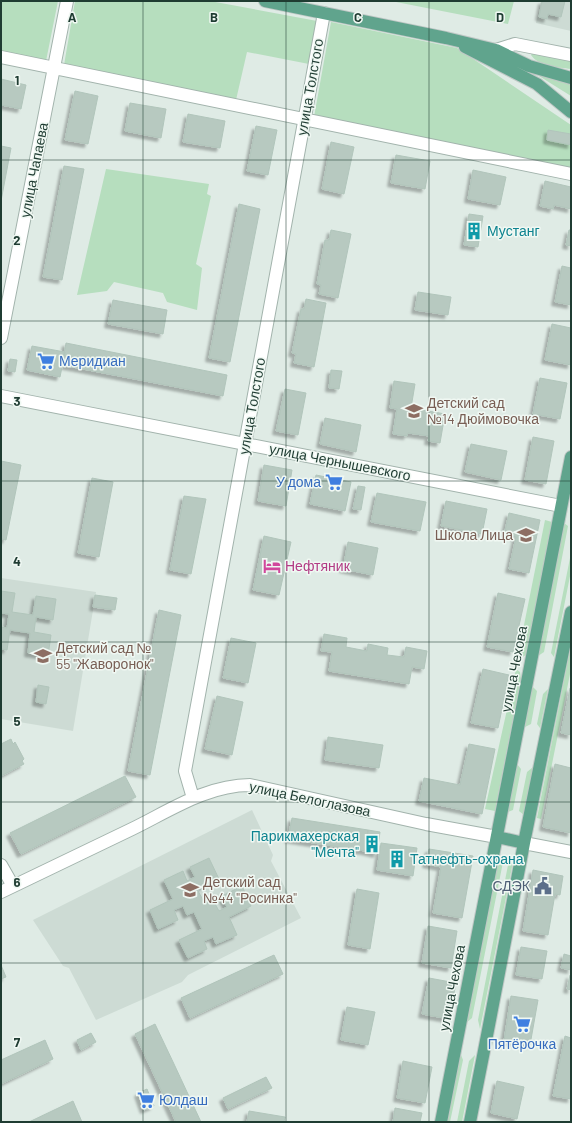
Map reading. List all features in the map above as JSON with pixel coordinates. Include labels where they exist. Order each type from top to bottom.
[{"type":"main road","points":[[266,1],[446,38],[496,50],[529,66],[571,78]]},
{"type":"main road","points":[[446,38],[538,84],[571,112]]},
{"type":"main road","name":"улица Чехова","points":[[441,1122],[497,837],[566,507],[571,457]]},
{"type":"main road","points":[[470,1122],[524,843],[571,612]]},
{"type":"main road","points":[[497,837],[524,843]]},
{"type":"street","name":"улица Чапаева","points":[[1,338],[67,1]]},
{"type":"street","name":"улица Толстого","points":[[193,798],[185,771],[324,13]]},
{"type":"street","points":[[496,50],[515,44],[571,55]]},
{"type":"street","points":[[1,57],[571,174]]},
{"type":"street","name":"улица Чернышевского","points":[[1,396],[566,507]]},
{"type":"street","name":"улица Белоглазова","points":[[1,892],[193,798],[226,787],[240,785],[250,785],[426,824],[497,837]]},
{"type":"street","points":[[524,843],[571,852]]},
{"type":"street","points":[[1,865],[13,886]]},
{"type":"shaded area","points":[[541,1],[571,1],[571,31],[536,23]]},
{"type":"shaded area","name":"Детский сад № 55 \"Жаворонок\"","points":[[1,578],[96,592],[73,731],[1,719]]},
{"type":"shaded area","name":"Детский сад №44 \"Росинка\"","points":[[252,810],[273,855],[271,861],[301,918],[188,975],[182,982],[96,1020],[69,968],[63,966],[33,920]]},
{"type":"green space","points":[[1,1],[58,1],[46,61],[1,52]]},
{"type":"green space","points":[[75,1],[210,1],[317,21],[309,64],[247,52],[236,100],[64,65]]},
{"type":"green space","points":[[391,1],[514,1],[508,24]]},
{"type":"green space","points":[[331,22],[457,48],[571,125],[571,169],[314,117]]},
{"type":"green space","points":[[532,53],[571,57],[571,69],[555,67],[539,62],[534,59],[531,55]]},
{"type":"green space","points":[[531,71],[571,83],[571,96]]},
{"type":"green space","points":[[106,169],[209,184],[207,194],[211,196],[196,264],[202,268],[197,310],[167,302],[163,293],[114,282],[107,291],[77,295]]},
{"type":"green space","points":[[545,520],[552,522],[526,655],[517,660]]},
{"type":"green space","points":[[564,523],[568,526],[544,652],[538,656]]},
{"type":"green space","points":[[571,553],[571,571],[554,657],[551,653]]},
{"type":"green space","points":[[571,645],[571,669],[541,819],[537,818]]},
{"type":"green space","points":[[516,669],[520,672],[521,679],[495,811],[485,809]]},
{"type":"green space","points":[[532,686],[537,691],[531,724],[525,727]]},
{"type":"green space","points":[[548,689],[540,728],[537,724],[543,694]]},
{"type":"green space","points":[[517,764],[521,769],[513,810],[508,812]]},
{"type":"green space","points":[[533,767],[524,815],[519,811],[527,772]]},
{"type":"green space","points":[[499,858],[503,862],[472,1018],[466,1023]]},
{"type":"green space","points":[[513,862],[480,1029],[478,1020],[508,865]]},
{"type":"green space","points":[[460,1052],[463,1060],[450,1122],[446,1122]]},
{"type":"green space","points":[[475,1055],[462,1122],[457,1122],[469,1061]]},
{"type":"building","points":[[542,1],[565,1],[561,17],[548,14],[547,19],[539,17]]},
{"type":"building","points":[[1,79],[26,85],[21,109],[1,105]]},
{"type":"building","points":[[75,91],[98,96],[88,144],[65,140]]},
{"type":"building","points":[[130,103],[166,109],[161,138],[125,131]]},
{"type":"building","points":[[188,114],[225,121],[220,148],[183,142]]},
{"type":"building","points":[[256,126],[277,130],[268,175],[247,171]]},
{"type":"building","points":[[548,130],[571,134],[571,145],[547,140]]},
{"type":"building","points":[[331,142],[354,147],[344,194],[322,189]]},
{"type":"building","points":[[1,146],[11,148],[1,201]]},
{"type":"building","points":[[396,155],[430,161],[425,189],[391,183]]},
{"type":"building","points":[[64,166],[84,169],[62,280],[43,277]]},
{"type":"building","points":[[473,170],[506,177],[500,205],[468,199]]},
{"type":"building","points":[[545,181],[571,187],[571,209],[554,205],[553,209],[540,206]]},
{"type":"building","points":[[239,204],[260,209],[230,362],[209,358]]},
{"type":"building","name":"Мустанг","points":[[469,214],[483,216],[478,247],[464,245]]},
{"type":"building","points":[[331,230],[351,234],[338,298],[319,294],[321,285],[317,284],[325,240],[329,240]]},
{"type":"building","points":[[569,230],[571,230],[571,246],[566,245]]},
{"type":"building","points":[[562,266],[571,268],[571,305],[555,302]]},
{"type":"building","points":[[418,292],[451,297],[448,315],[415,310]]},
{"type":"building","points":[[306,299],[326,303],[314,367],[294,363],[296,354],[292,353],[301,309],[304,309]]},
{"type":"building","points":[[113,300],[167,310],[163,334],[108,324]]},
{"type":"building","points":[[552,324],[571,328],[571,365],[545,360]]},
{"type":"building","points":[[66,343],[227,375],[223,396],[62,365]]},
{"type":"building","name":"Меридиан","points":[[32,346],[65,352],[60,377],[27,370]]},
{"type":"building","points":[[10,359],[17,360],[15,372],[8,371]]},
{"type":"building","points":[[331,370],[342,371],[339,389],[329,388]]},
{"type":"building","points":[[540,378],[567,383],[560,419],[533,414]]},
{"type":"building","name":"Детский сад №14 Дюймовочка","points":[[394,381],[415,384],[411,408],[445,414],[440,443],[428,441],[429,436],[408,433],[407,436],[393,434],[397,409],[390,408]]},
{"type":"building","points":[[285,389],[306,393],[298,435],[276,431]]},
{"type":"building","points":[[325,418],[361,425],[356,452],[320,444]]},
{"type":"building","points":[[533,437],[554,441],[546,484],[525,480]]},
{"type":"building","points":[[471,444],[507,451],[501,480],[465,472]]},
{"type":"building","points":[[1,461],[21,465],[6,540],[1,539]]},
{"type":"building","points":[[264,465],[292,470],[286,506],[258,501]]},
{"type":"building","points":[[316,475],[351,482],[345,511],[310,504]]},
{"type":"building","points":[[92,478],[113,482],[99,557],[78,553]]},
{"type":"building","points":[[358,486],[365,487],[361,510],[353,509]]},
{"type":"building","points":[[377,493],[426,502],[420,531],[371,522]]},
{"type":"building","points":[[184,496],[206,499],[191,574],[170,570]]},
{"type":"building","points":[[446,501],[487,509],[482,534],[441,526]]},
{"type":"building","points":[[509,513],[540,520],[529,573],[509,569],[516,537],[504,535]]},
{"type":"building","name":"Нефтяник","points":[[264,536],[291,542],[279,595],[253,590]]},
{"type":"building","points":[[348,542],[378,548],[373,575],[343,569]]},
{"type":"building","points":[[1,591],[15,593],[12,612],[33,615],[36,596],[56,599],[53,620],[36,617],[34,632],[51,635],[48,656],[28,653],[30,633],[10,630],[7,650],[1,649],[1,627],[7,628],[9,614],[1,613]]},
{"type":"building","points":[[498,593],[525,599],[513,652],[487,647]]},
{"type":"building","points":[[95,595],[117,598],[115,610],[93,607]]},
{"type":"building","points":[[159,610],[181,615],[150,775],[128,771]]},
{"type":"building","points":[[324,634],[347,638],[346,647],[367,651],[368,644],[388,648],[387,655],[404,657],[406,647],[427,651],[424,669],[412,667],[409,684],[329,671],[332,652],[321,651]]},
{"type":"building","points":[[231,638],[256,643],[248,683],[223,678]]},
{"type":"building","points":[[483,669],[509,675],[498,728],[471,723]]},
{"type":"building","points":[[38,685],[49,687],[46,704],[36,702]]},
{"type":"building","points":[[571,688],[571,735],[561,733]]},
{"type":"building","points":[[217,696],[243,702],[232,755],[205,749]]},
{"type":"building","points":[[328,737],[383,745],[379,768],[325,760]]},
{"type":"building","points":[[11,739],[13,744],[15,742],[24,759],[22,761],[24,764],[1,776],[1,744]]},
{"type":"building","points":[[469,744],[495,749],[482,814],[419,801],[424,778],[460,785]]},
{"type":"building","points":[[555,764],[571,768],[571,833],[543,827]]},
{"type":"building","points":[[125,776],[136,797],[21,854],[10,833]]},
{"type":"building","points":[[292,818],[368,830],[365,851],[288,839]]},
{"type":"building","name":"Парикмахерская \"Мечта\"","points":[[368,830],[380,832],[377,854],[365,851]]},
{"type":"building","name":"Татнефть-охрана","points":[[381,843],[417,848],[413,876],[377,870]]},
{"type":"building","points":[[429,849],[473,856],[462,918],[433,913],[441,867],[426,864]]},
{"type":"building","points":[[209,858],[219,879],[197,889],[205,904],[213,900],[219,911],[227,907],[222,896],[242,886],[251,906],[229,917],[237,935],[216,944],[213,937],[204,941],[207,949],[188,958],[179,940],[202,929],[194,912],[187,915],[183,906],[174,910],[178,920],[158,929],[150,910],[173,899],[164,880],[183,871],[187,881],[195,877],[190,867]]},
{"type":"building","points":[[533,870],[563,876],[560,895],[555,894],[548,935],[523,931]]},
{"type":"building","points":[[357,889],[379,893],[370,949],[348,945]]},
{"type":"building","points":[[428,926],[457,931],[451,968],[422,963]]},
{"type":"building","points":[[521,947],[547,951],[542,979],[516,975]]},
{"type":"building","points":[[564,954],[571,956],[571,970],[561,968]]},
{"type":"building","points":[[274,955],[283,974],[190,1018],[181,998]]},
{"type":"building","points":[[1,965],[6,977],[1,979]]},
{"type":"building","points":[[571,975],[571,990],[567,989]]},
{"type":"building","points":[[429,978],[456,983],[449,1019],[422,1014]]},
{"type":"building","points":[[511,996],[538,1000],[530,1045],[504,1041]]},
{"type":"building","points":[[347,1007],[375,1012],[368,1045],[341,1040]]},
{"type":"building","points":[[155,1024],[201,1122],[176,1122],[135,1034]]},
{"type":"building","points":[[91,1033],[96,1042],[81,1050],[77,1040]]},
{"type":"building","points":[[565,1036],[571,1038],[571,1099],[553,1096]]},
{"type":"building","points":[[45,1040],[53,1059],[1,1084],[1,1060]]},
{"type":"building","points":[[403,1061],[432,1067],[425,1103],[397,1098]]},
{"type":"building","points":[[266,1077],[272,1088],[228,1109],[223,1098]]},
{"type":"building","points":[[497,1081],[524,1087],[517,1119],[491,1113]]},
{"type":"building","name":"Юлдаш","points":[[147,1089],[154,1106],[144,1110],[138,1093]]},
{"type":"building","points":[[73,1101],[82,1122],[29,1122]]},
{"type":"building","points":[[395,1108],[422,1113],[420,1122],[393,1122]]},
{"type":"building","points":[[249,1111],[285,1117],[284,1122],[247,1122]]},
{"type":"place","name":"Мустанг","points":[[474,231]]},
{"type":"place","name":"Меридиан","points":[[46,361]]},
{"type":"place","name":"Детский сад №14 Дюймовочка","points":[[414,411]]},
{"type":"place","name":"У дома","points":[[334,482]]},
{"type":"place","name":"Школа Лица","points":[[526,535]]},
{"type":"place","name":"Нефтяник","points":[[272,566]]},
{"type":"place","name":"Детский сад № 55 \"Жаворонок\"","points":[[43,656]]},
{"type":"place","name":"Парикмахерская \"Мечта\"","points":[[372,844]]},
{"type":"place","name":"Татнефть-охрана","points":[[397,859]]},
{"type":"place","name":"СДЭК","points":[[543,886]]},
{"type":"place","name":"Детский сад №44 \"Росинка\"","points":[[190,890]]},
{"type":"place","name":"Пятёрочка","points":[[522,1024]]},
{"type":"place","name":"Юлдаш","points":[[146,1100]]}]
